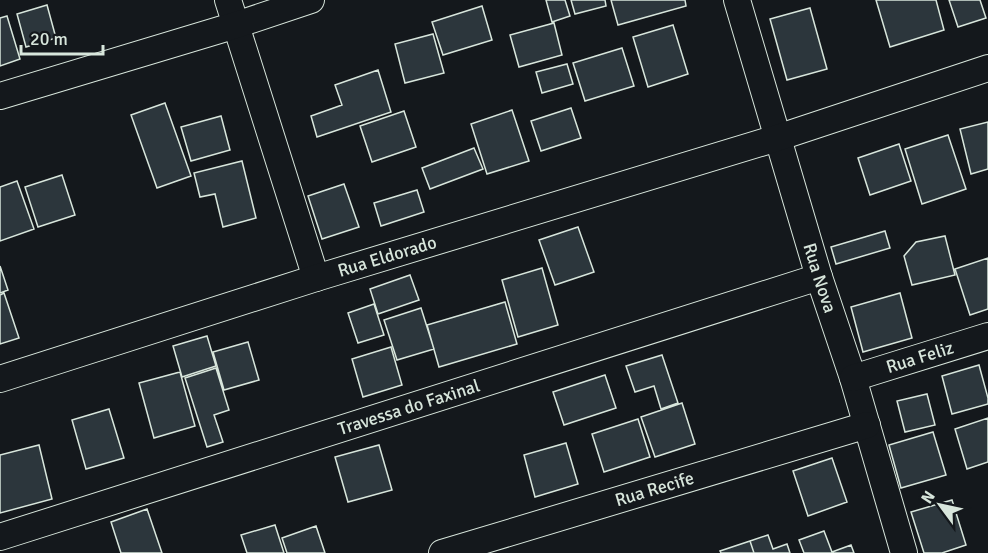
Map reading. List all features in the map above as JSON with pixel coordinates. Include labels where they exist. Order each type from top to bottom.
[{"type":"street","points":[[228,0],[316,278]]},
{"type":"street","points":[[0,96],[311,0]]},
{"type":"street","name":"Rua Nova","points":[[737,0],[819,277],[854,378],[904,553]]},
{"type":"street","name":"Rua Eldorado","points":[[0,380],[316,278],[777,138],[988,68]]},
{"type":"street","name":"Travessa do Faxinal","points":[[0,540],[819,277]]},
{"type":"street","name":"Rua Feliz","points":[[854,378],[988,336]]},
{"type":"street","name":"Rua Recife","points":[[442,553],[867,425]]},
{"type":"street","points":[[0,540],[4,553]]},
{"type":"building","points":[[546,0],[565,0],[570,16],[552,22]]},
{"type":"building","points":[[571,0],[605,0],[606,6],[575,14]]},
{"type":"building","points":[[611,0],[685,0],[686,6],[618,25]]},
{"type":"building","points":[[876,0],[936,0],[944,30],[890,47]]},
{"type":"building","points":[[949,0],[980,0],[986,18],[958,27]]},
{"type":"building","points":[[47,5],[56,38],[26,47],[17,14]]},
{"type":"building","points":[[482,6],[492,40],[443,55],[432,22]]},
{"type":"building","points":[[810,8],[827,69],[787,80],[770,19]]},
{"type":"building","points":[[7,16],[20,59],[0,66],[0,18]]},
{"type":"building","points":[[554,23],[562,55],[519,67],[510,35]]},
{"type":"building","points":[[673,25],[688,74],[648,87],[633,37]]},
{"type":"building","points":[[433,34],[444,73],[405,83],[395,44]]},
{"type":"building","points":[[622,48],[634,86],[585,101],[573,63]]},
{"type":"building","points":[[567,64],[573,84],[542,93],[536,72]]},
{"type":"building","points":[[378,70],[391,112],[317,137],[311,116],[342,105],[335,85]]},
{"type":"building","points":[[165,103],[191,176],[157,188],[131,115]]},
{"type":"building","points":[[571,108],[581,138],[541,151],[531,121]]},
{"type":"building","points":[[512,110],[529,161],[487,174],[471,124]]},
{"type":"building","points":[[404,111],[416,147],[372,162],[360,126]]},
{"type":"building","points":[[221,116],[230,150],[191,161],[181,127]]},
{"type":"building","points":[[988,122],[988,169],[971,174],[960,129]]},
{"type":"building","points":[[948,135],[966,189],[922,204],[905,149]]},
{"type":"building","points":[[899,144],[911,181],[870,195],[858,158]]},
{"type":"building","points":[[474,148],[483,169],[430,189],[422,168]]},
{"type":"building","points":[[242,161],[256,218],[223,227],[215,194],[200,197],[194,173]]},
{"type":"building","points":[[62,175],[75,215],[38,227],[25,187]]},
{"type":"building","points":[[17,181],[34,229],[0,241],[0,187]]},
{"type":"building","points":[[344,184],[359,227],[322,239],[308,196]]},
{"type":"building","points":[[417,190],[424,212],[381,226],[374,203]]},
{"type":"building","points":[[578,227],[594,272],[555,285],[539,240]]},
{"type":"building","points":[[885,231],[890,248],[836,264],[831,247]]},
{"type":"building","points":[[945,236],[955,275],[912,285],[904,256],[916,242]]},
{"type":"building","points":[[988,258],[988,309],[970,315],[955,269]]},
{"type":"building","points":[[0,266],[8,290],[0,293]]},
{"type":"building","points":[[542,268],[558,325],[518,337],[502,280]]},
{"type":"building","points":[[410,275],[419,300],[378,314],[370,289]]},
{"type":"building","points":[[4,293],[19,338],[0,344],[0,295]]},
{"type":"building","points":[[900,293],[912,338],[863,352],[851,307]]},
{"type":"building","points":[[505,302],[517,344],[439,367],[427,325]]},
{"type":"building","points":[[374,304],[384,335],[358,343],[348,313]]},
{"type":"building","points":[[421,308],[434,349],[397,360],[384,320]]},
{"type":"building","points":[[207,336],[216,366],[182,377],[173,346]]},
{"type":"building","points":[[248,342],[259,380],[224,390],[213,352]]},
{"type":"building","points":[[391,347],[402,385],[363,397],[352,359]]},
{"type":"building","points":[[662,355],[678,403],[661,409],[654,386],[635,392],[626,366]]},
{"type":"building","points":[[979,365],[988,404],[952,414],[942,376]]},
{"type":"building","points":[[216,368],[229,410],[214,415],[223,442],[207,447],[185,378]]},
{"type":"building","points":[[180,372],[195,426],[154,438],[139,383]]},
{"type":"building","points":[[605,375],[616,408],[564,425],[553,392]]},
{"type":"building","points":[[927,394],[935,425],[905,432],[897,401]]},
{"type":"building","points":[[682,403],[695,444],[655,457],[641,417]]},
{"type":"building","points":[[109,409],[124,458],[86,469],[72,420]]},
{"type":"building","points":[[988,418],[988,462],[967,469],[955,429]]},
{"type":"building","points":[[638,419],[650,457],[604,472],[592,434]]},
{"type":"building","points":[[933,432],[946,475],[901,488],[889,445]]},
{"type":"building","points":[[566,443],[578,484],[535,497],[524,455]]},
{"type":"building","points":[[39,445],[52,499],[0,513],[0,455]]},
{"type":"building","points":[[379,445],[392,490],[348,502],[335,457]]},
{"type":"building","points":[[832,458],[847,502],[808,516],[793,471]]},
{"type":"building","points":[[952,500],[966,545],[942,553],[924,553],[911,512]]},
{"type":"building","points":[[147,509],[162,553],[121,553],[111,522]]},
{"type":"building","points":[[275,525],[284,553],[247,553],[241,535]]},
{"type":"building","points":[[316,526],[325,553],[287,553],[282,538]]},
{"type":"building","points":[[824,531],[832,552],[851,545],[854,553],[804,553],[799,540]]},
{"type":"building","points":[[768,535],[773,549],[787,544],[790,553],[754,553],[750,541]]},
{"type":"building","points":[[750,541],[754,553],[721,553],[720,551]]}]
